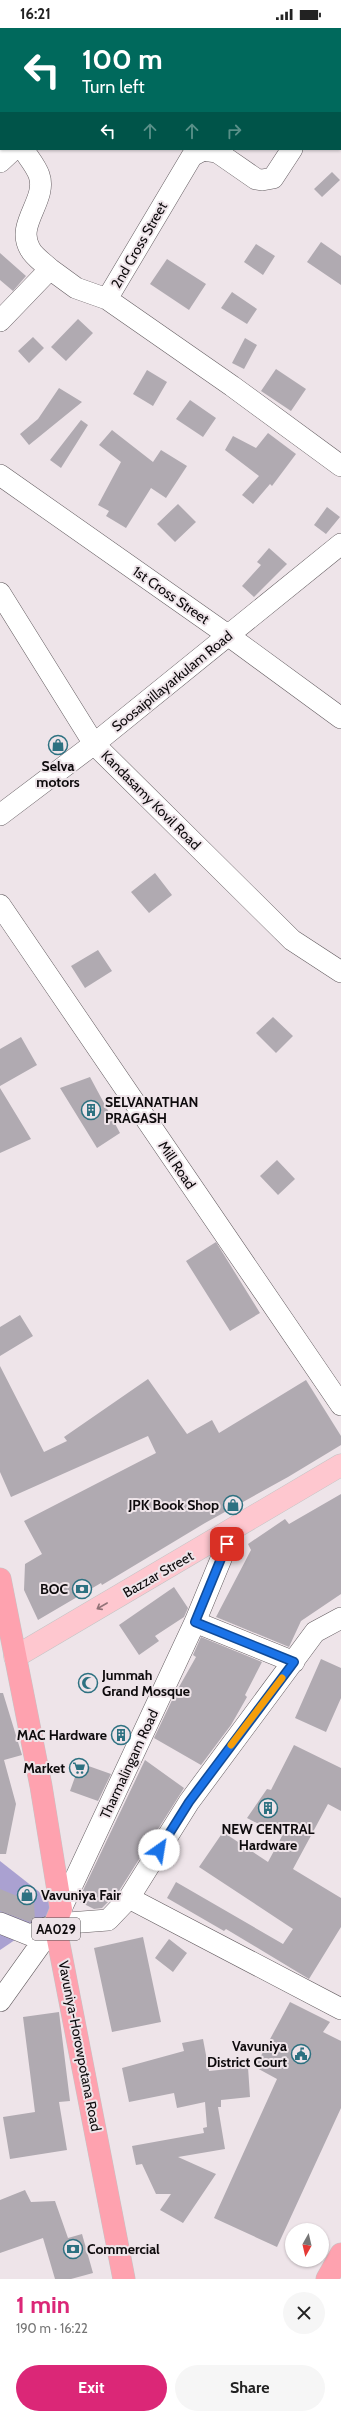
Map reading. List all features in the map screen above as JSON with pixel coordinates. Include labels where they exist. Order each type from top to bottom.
[{"type":"highway","name":"Vavuniya-Horowpotana Road","points":[[0,1579],[41,1786],[58,1917],[124,2279]]},
{"type":"highway","points":[[328,2279],[341,2254]]},
{"type":"main road","name":"Bazzar Street","points":[[15,1657],[341,1465]]},
{"type":"street","points":[[0,162],[13,150]]},
{"type":"street","points":[[24,150],[39,175],[41,189],[30,214],[26,235],[30,250],[50,269],[76,288],[107,299]]},
{"type":"street","name":"2nd Cross Street","points":[[291,150],[273,178],[262,180],[256,179],[217,152],[203,150],[192,156],[107,299],[232,386],[341,466]]},
{"type":"street","points":[[0,321],[50,269]]},
{"type":"street","name":"1st Cross Street","points":[[0,474],[229,636],[341,718]]},
{"type":"street","name":"Soosaipillayarkulam Road","points":[[0,815],[94,744],[341,544]]},
{"type":"street","name":"Kandasamy Kovil Road","points":[[0,593],[94,744],[292,940],[341,972]]},
{"type":"street","name":"Mill Road","points":[[0,905],[341,1405]]},
{"type":"street","name":"Tharmalingam Road","points":[[0,2000],[58,1917],[195,1622],[233,1530]]},
{"type":"street","points":[[0,1923],[30,1935],[58,1917],[108,1920],[129,1898],[189,1802],[315,1632],[341,1618]]},
{"type":"street","points":[[195,1622],[294,1662]]},
{"type":"street","points":[[129,1898],[341,2009]]},
{"type":"shaded area","points":[[0,1861],[61,1909],[0,1950]]},
{"type":"building","points":[[332,172],[340,180],[322,197],[314,189]]},
{"type":"building","points":[[321,242],[341,256],[341,285],[307,262]]},
{"type":"building","points":[[256,244],[275,256],[263,275],[244,262]]},
{"type":"building","points":[[0,253],[26,276],[13,291],[0,280]]},
{"type":"building","points":[[167,259],[206,284],[189,310],[150,284]]},
{"type":"building","points":[[232,292],[257,309],[247,324],[221,308]]},
{"type":"building","points":[[78,319],[93,333],[66,361],[51,347]]},
{"type":"building","points":[[33,337],[44,348],[29,363],[18,351]]},
{"type":"building","points":[[245,338],[257,345],[244,369],[232,363]]},
{"type":"building","points":[[276,369],[306,389],[291,411],[261,391]]},
{"type":"building","points":[[147,370],[167,382],[153,406],[133,394]]},
{"type":"building","points":[[59,388],[82,402],[29,445],[20,434],[38,419]]},
{"type":"building","points":[[190,400],[216,418],[203,437],[176,419]]},
{"type":"building","points":[[81,420],[88,425],[61,468],[50,460]]},
{"type":"building","points":[[112,430],[153,462],[161,450],[187,466],[166,498],[151,488],[126,528],[106,516],[109,511],[98,505],[121,462],[99,445]]},
{"type":"building","points":[[268,433],[296,454],[272,486],[270,484],[253,504],[242,495],[259,476],[225,450],[233,436],[256,448]]},
{"type":"building","points":[[178,504],[196,522],[175,542],[157,524]]},
{"type":"building","points":[[327,507],[340,517],[326,534],[314,525]]},
{"type":"building","points":[[269,548],[287,564],[254,597],[242,586],[261,565],[257,562]]},
{"type":"building","points":[[155,873],[172,895],[149,913],[131,892]]},
{"type":"building","points":[[98,950],[112,971],[85,988],[71,966]]},
{"type":"building","points":[[273,1017],[293,1036],[276,1053],[256,1033]]},
{"type":"building","points":[[21,1037],[37,1065],[0,1086],[0,1049]]},
{"type":"building","name":"SELVANATHAN PRAGASH","points":[[90,1077],[120,1133],[97,1148],[60,1088]]},
{"type":"building","points":[[0,1088],[31,1139],[0,1153]]},
{"type":"building","points":[[277,1160],[295,1179],[278,1195],[260,1176]]},
{"type":"building","points":[[216,1242],[260,1313],[230,1331],[186,1261]]},
{"type":"building","points":[[20,1315],[33,1336],[0,1356],[0,1327]]},
{"type":"building","points":[[0,1366],[44,1452],[67,1441],[64,1437],[148,1379],[187,1434],[212,1420],[219,1433],[306,1380],[341,1436],[341,1445],[288,1477],[205,1523],[102,1585],[101,1583],[38,1620],[24,1590],[25,1564],[42,1554],[24,1521],[156,1453],[148,1436],[11,1497],[0,1472]]},
{"type":"building","points":[[341,1494],[341,1594],[301,1621],[289,1647],[216,1617],[251,1550],[248,1544],[285,1519],[289,1524]]},
{"type":"building","points":[[174,1587],[188,1608],[184,1617],[155,1636],[159,1641],[139,1655],[119,1625]]},
{"type":"building","points":[[201,1637],[262,1662],[245,1695],[247,1697],[231,1725],[201,1765],[154,1738],[175,1694],[196,1657],[193,1655]]},
{"type":"building","points":[[321,1659],[341,1668],[341,1698],[326,1732],[295,1718]]},
{"type":"building","points":[[0,1693],[3,1693],[22,1755],[4,1760],[16,1804],[6,1854],[0,1854]]},
{"type":"building","points":[[294,1745],[341,1768],[341,1811],[328,1804],[293,1869],[341,1898],[341,1927],[309,1979],[226,1929],[224,1931],[167,1898],[176,1882],[283,1944],[293,1929],[199,1867],[223,1832],[268,1862],[282,1836],[247,1818],[267,1789],[271,1790]]},
{"type":"building","points":[[145,1760],[184,1788],[119,1891],[102,1908],[94,1909],[78,1901]]},
{"type":"building","points":[[80,1763],[111,1774],[98,1801],[70,1791]]},
{"type":"building","points":[[0,1889],[34,1903],[35,1920],[30,1922],[0,1911]]},
{"type":"building","points":[[143,1937],[161,2022],[112,2032],[94,1948]]},
{"type":"building","points":[[169,1939],[187,1953],[173,1972],[155,1958]]},
{"type":"building","points":[[290,2002],[330,2022],[323,2032],[341,2041],[341,2108],[288,2223],[285,2223],[285,2230],[277,2247],[214,2218],[277,2079],[255,2067]]},
{"type":"building","points":[[59,2012],[70,2101],[59,2102],[67,2150],[10,2159],[3,2117],[35,2112],[23,2017]]},
{"type":"building","points":[[203,2039],[209,2071],[248,2067],[250,2097],[221,2100],[221,2107],[218,2107],[225,2149],[178,2157],[216,2174],[183,2223],[160,2210],[171,2194],[156,2194],[142,2164],[136,2165],[132,2146],[204,2133],[203,2128],[207,2127],[205,2102],[177,2108],[174,2093],[129,2102],[122,2068],[184,2051],[182,2043]]},
{"type":"building","points":[[25,2190],[31,2202],[55,2201],[68,2238],[82,2234],[93,2273],[71,2279],[55,2279],[43,2238],[0,2253],[0,2200]]},
{"type":"slow traffic","points":[[231,1745],[282,1678]]},
{"type":"place","name":"Selva motors","points":[[58,745]]},
{"type":"place","name":"SELVANATHAN PRAGASH","points":[[91,1110]]},
{"type":"place","name":"JPK Book Shop","points":[[233,1505]]},
{"type":"place","name":"BOC","points":[[82,1589]]},
{"type":"place","name":"Jummah Grand Mosque","points":[[88,1683]]},
{"type":"place","name":"MAC Hardware","points":[[121,1735]]},
{"type":"place","name":"Market","points":[[79,1768]]},
{"type":"place","name":"NEW CENTRAL Hardware","points":[[268,1808]]},
{"type":"place","name":"Vavuniya Fair","points":[[27,1895]]},
{"type":"place","name":"Vavuniya District Court","points":[[301,2054]]},
{"type":"place","name":"Commercial","points":[[73,2249]]},
{"type":"route","points":[[159,1850],[189,1802],[294,1662],[195,1622],[227,1544]]}]
